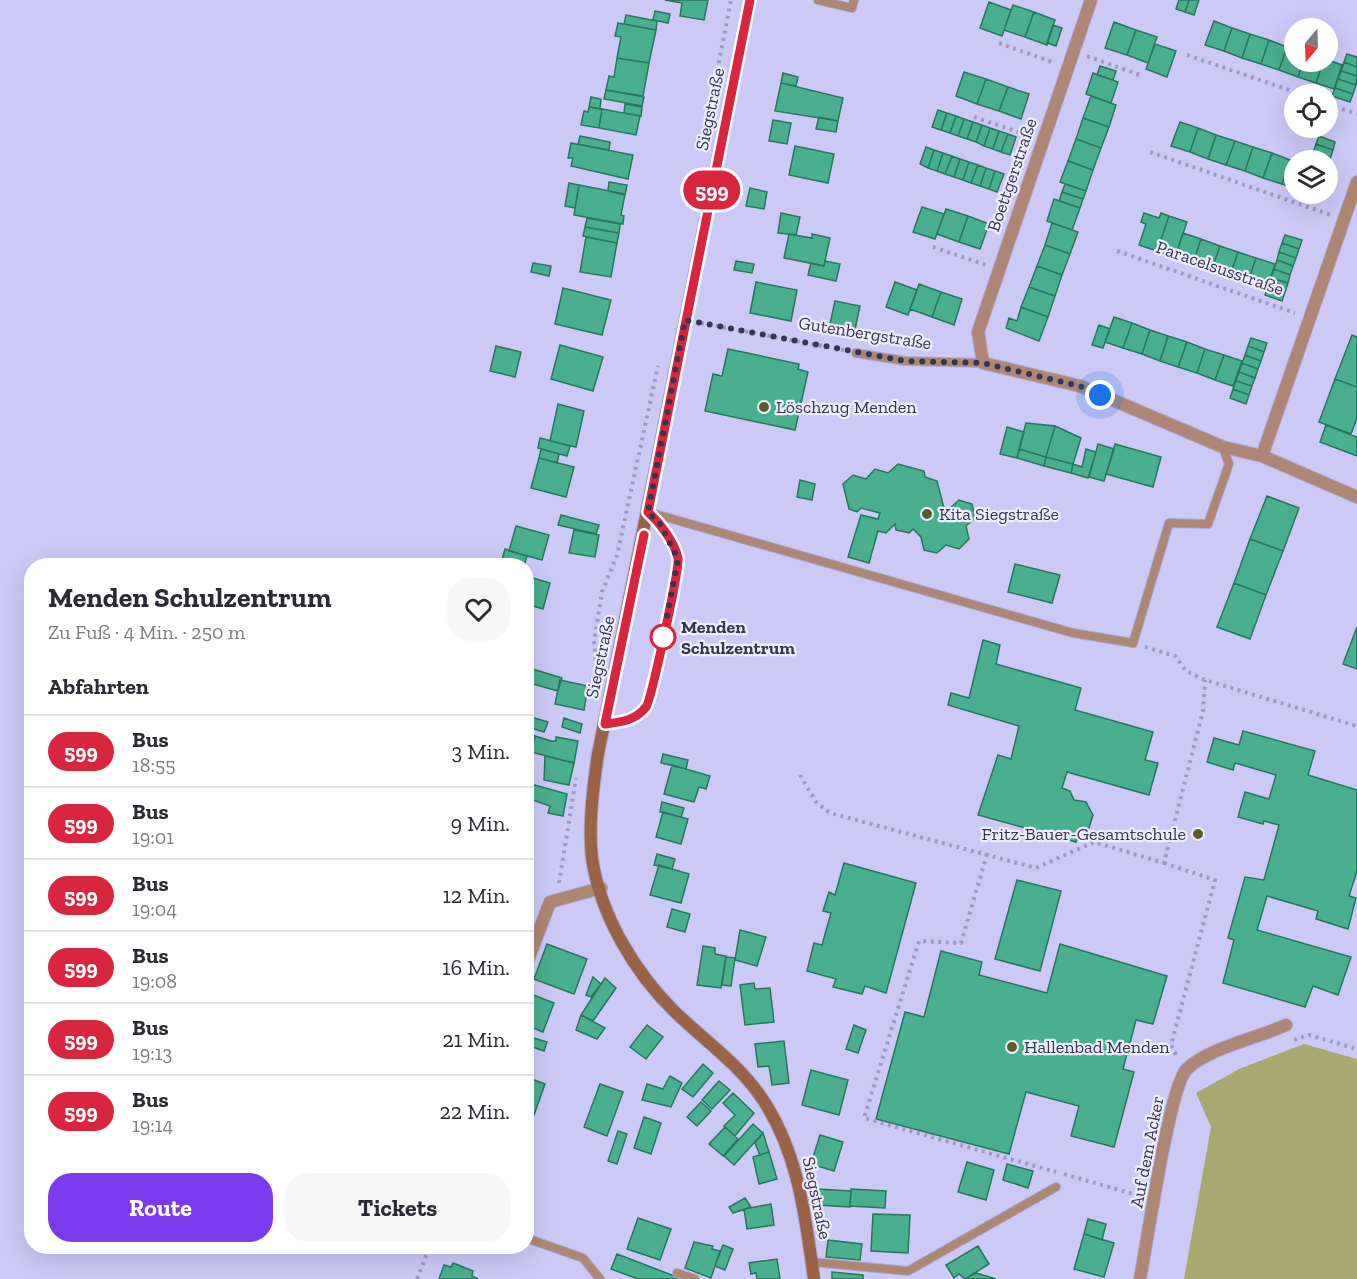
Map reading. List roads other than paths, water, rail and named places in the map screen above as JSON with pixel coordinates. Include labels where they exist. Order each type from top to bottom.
[{"type":"main road","name":"Siegstraße","points":[[750,0],[605,724],[593,798],[592,859],[618,936],[644,975],[673,1010],[734,1065],[759,1093],[776,1122],[793,1160],[814,1279]]},
{"type":"street","name":"Boettgerstraße","points":[[983,363],[978,332],[1092,0]]},
{"type":"street","points":[[1262,456],[1357,182]]},
{"type":"street","name":"Gutenbergstraße","points":[[983,363],[1080,386],[1223,447],[1262,456],[1357,497]]},
{"type":"street","points":[[534,944],[550,902],[600,888]]},
{"type":"street","name":"Auf dem Acker","points":[[1140,1279],[1173,1103],[1185,1071],[1204,1057],[1286,1025]]},
{"type":"lane","points":[[818,0],[852,8],[854,0]]},
{"type":"lane","name":"Gutenbergstraße","points":[[856,353],[905,361],[983,363]]},
{"type":"lane","points":[[648,512],[1073,633],[1133,643],[1169,522],[1208,524],[1229,464],[1223,447]]},
{"type":"lane","points":[[605,724],[628,722],[647,706],[663,637],[678,559],[660,524],[648,512]]},
{"type":"lane","name":"Siegstraße","points":[[812,1262],[908,1271],[1056,1187]]},
{"type":"lane","points":[[534,1241],[583,1258],[600,1279]]},
{"type":"lane","points":[[677,1273],[695,1279]]},
{"type":"place","name":"Löschzug Menden","points":[[764,407]]},
{"type":"place","name":"Kita Siegstraße","points":[[927,514]]},
{"type":"place","name":"Menden Schulzentrum","points":[[663,637]]},
{"type":"place","name":"Fritz-Bauer-Gesamtschule","points":[[1198,834]]},
{"type":"place","name":"Hallenbad Menden","points":[[1012,1047]]}]
